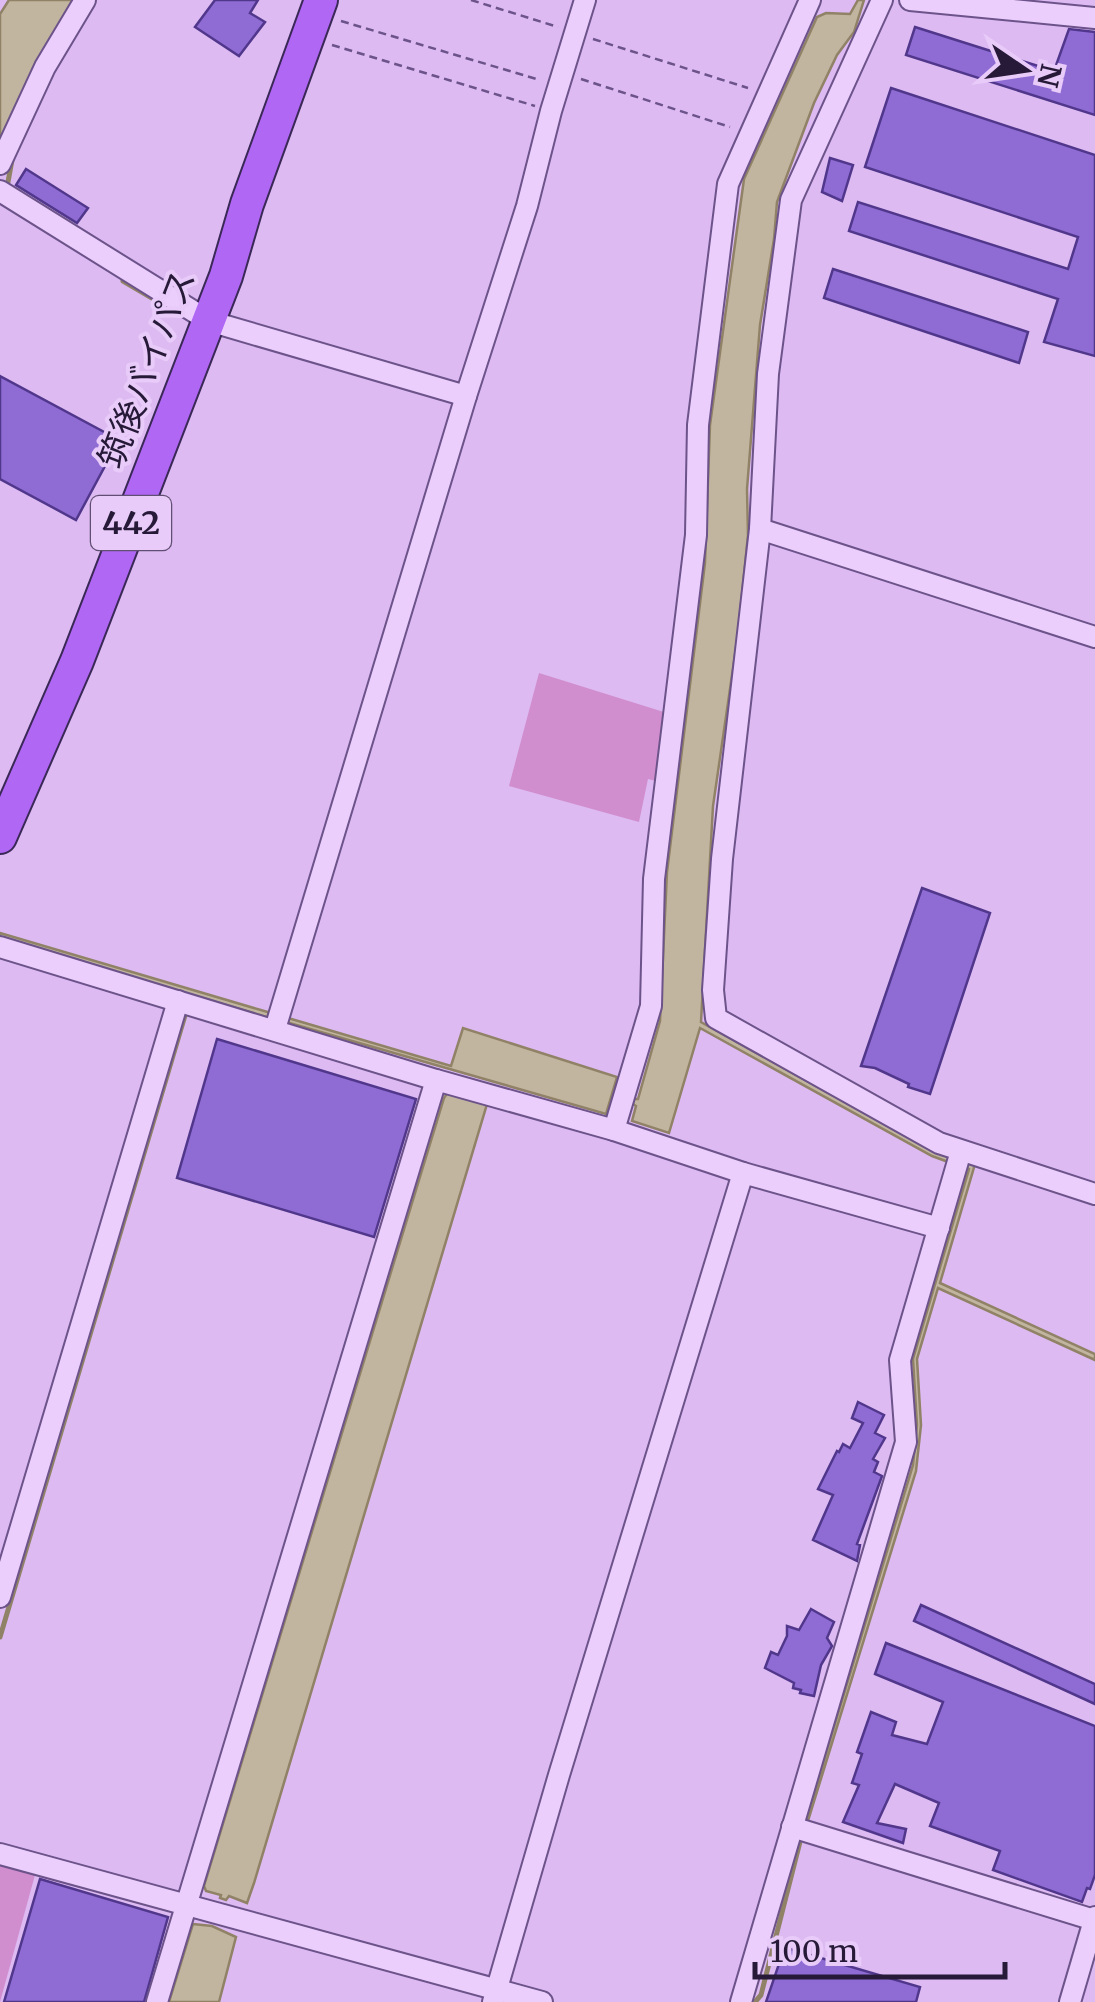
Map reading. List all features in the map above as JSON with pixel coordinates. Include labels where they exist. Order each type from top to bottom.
[{"type":"highway","name":"筑後バイパス","points":[[0,794],[202,317],[296,74],[329,10]]},
{"type":"highway","name":"筑後バイパス","points":[[0,837],[77,661],[202,317]]},
{"type":"street","points":[[0,164],[45,67],[85,0]]},
{"type":"street","points":[[275,1029],[466,396],[528,206],[551,111],[580,35],[585,0]]},
{"type":"street","points":[[614,1130],[652,1006],[654,879],[696,535],[698,425],[728,184],[810,0]]},
{"type":"street","points":[[882,0],[791,200],[768,374],[760,529],[722,860],[714,990],[716,1018],[939,1143],[1095,1194]]},
{"type":"street","points":[[910,0],[1095,18]]},
{"type":"street","points":[[0,192],[202,317],[466,396]]},
{"type":"street","points":[[760,529],[1095,637]]},
{"type":"street","points":[[0,946],[441,1082],[614,1130],[743,1173],[939,1228]]},
{"type":"street","points":[[0,1597],[178,1001]]},
{"type":"street","points":[[158,2002],[441,1082]]},
{"type":"street","points":[[741,2002],[906,1442],[900,1360],[961,1152]]},
{"type":"street","points":[[495,1996],[743,1173]]},
{"type":"street","points":[[792,1828],[1095,1918],[1070,2002]]},
{"type":"street","points":[[0,1854],[244,1920],[495,1996],[542,2002]]},
{"type":"path","points":[[471,0],[768,94]]},
{"type":"path","points":[[329,10],[750,134]]},
{"type":"path","points":[[330,44],[551,111]]},
{"type":"shaded area","points":[[9,0],[76,0],[0,143],[0,14]]},
{"type":"shaded area","points":[[858,0],[864,0],[854,32],[837,55],[814,103],[777,202],[760,325],[738,634],[713,806],[701,1022],[952,1158],[951,1163],[700,1028],[669,1133],[632,1121],[636,1106],[633,1099],[638,1099],[660,1021],[667,872],[705,563],[710,425],[744,179],[817,17],[826,13],[850,14]]},
{"type":"shaded area","points":[[539,673],[667,713],[660,782],[648,779],[639,822],[509,786]]},
{"type":"shaded area","points":[[0,933],[271,1013],[270,1018],[0,939]]},
{"type":"shaded area","points":[[288,1018],[451,1066],[463,1028],[617,1077],[606,1114],[286,1022]]},
{"type":"shaded area","points":[[448,1092],[487,1104],[254,1883],[247,1903],[229,1896],[226,1900],[206,1891],[204,1886]]},
{"type":"shaded area","points":[[967,1161],[975,1164],[940,1283],[1095,1354],[1095,1360],[938,1288],[917,1359],[921,1425],[916,1471],[807,1824],[913,1465],[917,1425],[913,1359],[969,1169]]},
{"type":"shaded area","points":[[0,1865],[35,1875],[0,2002]]},
{"type":"shaded area","points":[[193,1924],[212,1926],[236,1937],[219,2002],[169,2002]]},
{"type":"building","points":[[215,0],[258,0],[250,13],[265,22],[239,56],[195,27]]},
{"type":"building","points":[[915,27],[1054,71],[1069,29],[1095,32],[1095,115],[906,55]]},
{"type":"building","points":[[891,88],[1095,155],[1095,356],[1044,342],[1058,299],[849,231],[858,202],[1068,269],[1078,237],[865,167]]},
{"type":"building","points":[[830,158],[853,165],[842,201],[822,192]]},
{"type":"building","points":[[26,169],[88,208],[77,223],[16,185]]},
{"type":"building","points":[[833,269],[1028,332],[1019,363],[824,298]]},
{"type":"building","points":[[0,376],[119,440],[76,520],[0,479]]},
{"type":"building","points":[[922,888],[990,913],[930,1094],[908,1087],[909,1084],[875,1068],[861,1066]]},
{"type":"building","points":[[217,1039],[416,1099],[374,1237],[177,1178]]},
{"type":"building","points":[[858,1402],[884,1415],[875,1433],[885,1438],[873,1459],[878,1462],[874,1472],[882,1476],[857,1544],[857,1561],[813,1540],[833,1495],[818,1489],[837,1451],[843,1444],[850,1448],[863,1423],[852,1418]]},
{"type":"building","points":[[921,1605],[1095,1684],[1095,1704],[914,1621]]},
{"type":"building","points":[[811,1609],[834,1622],[827,1638],[832,1646],[821,1665],[814,1696],[800,1693],[801,1690],[793,1688],[794,1683],[765,1668],[771,1652],[778,1655],[787,1626],[799,1630]]},
{"type":"building","points":[[886,1643],[1095,1726],[1095,1875],[1082,1902],[993,1870],[1000,1851],[930,1826],[939,1803],[895,1784],[877,1823],[906,1829],[903,1843],[843,1822],[859,1785],[852,1783],[862,1754],[857,1752],[871,1712],[896,1722],[892,1735],[927,1744],[943,1702],[875,1674]]},
{"type":"building","points":[[40,1879],[168,1917],[144,2002],[4,2002]]},
{"type":"building","points":[[780,1946],[920,1987],[916,2002],[766,2002],[779,1964],[775,1963]]},
{"type":"waterway","points":[[8,182],[12,160]]},
{"type":"waterway","points":[[123,281],[169,308]]},
{"type":"waterway","points":[[0,1637],[186,1012]]},
{"type":"waterway","points":[[755,2002],[761,1995],[801,1838]]}]
